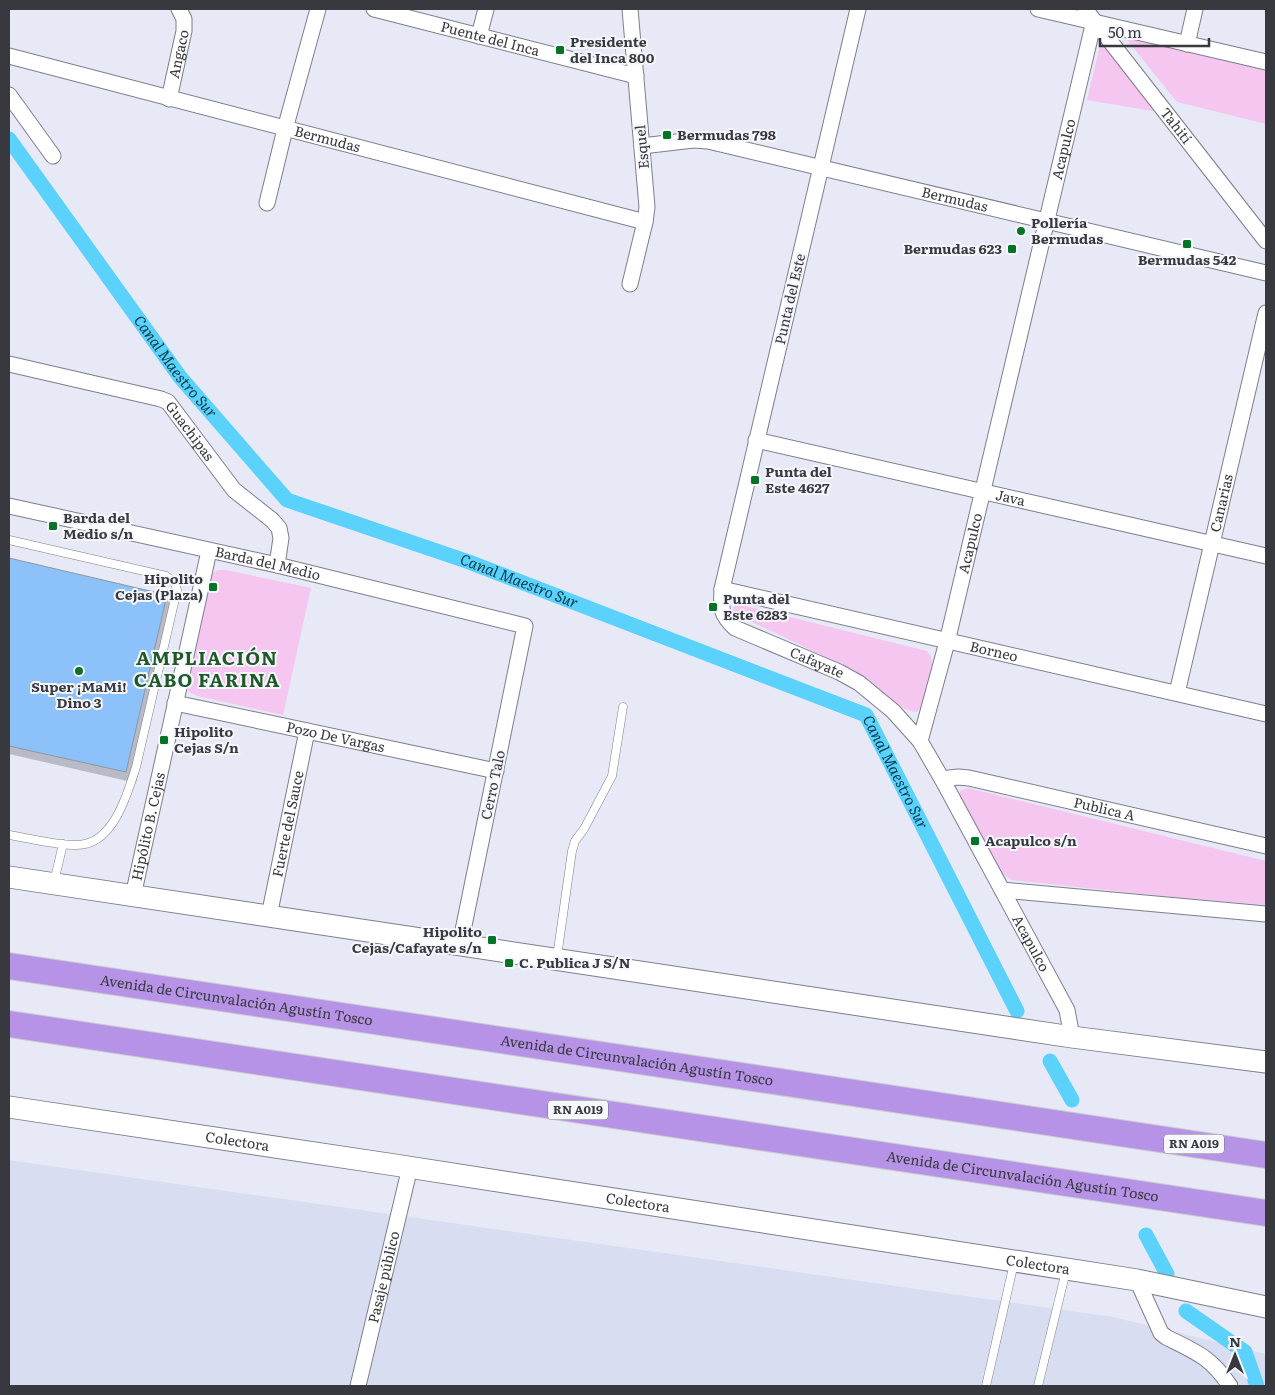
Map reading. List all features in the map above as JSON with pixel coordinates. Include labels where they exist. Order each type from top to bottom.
[{"type":"highway","name":"Avenida de Circunvalación Agustín Tosco","points":[[9,966],[1266,1154]]},
{"type":"highway","name":"Avenida de Circunvalación Agustín Tosco","points":[[9,1024],[1266,1213]]},
{"type":"street","name":"Angaco","points":[[169,99],[184,30],[184,19],[179,9]]},
{"type":"street","points":[[267,203],[285,128],[318,9]]},
{"type":"street","name":"Puente del Inca","points":[[374,9],[636,76]]},
{"type":"street","points":[[480,36],[486,9]]},
{"type":"street","name":"Esquel","points":[[630,9],[647,206],[630,284]]},
{"type":"street","name":"Punta del Este","points":[[722,589],[858,9]]},
{"type":"street","points":[[1038,9],[1089,15],[1187,44],[1266,62]]},
{"type":"street","points":[[1187,44],[1195,9]]},
{"type":"street","name":"Acapulco","points":[[1072,1037],[1067,1010],[920,741],[947,642],[1046,221],[1089,15]]},
{"type":"street","name":"Tahití","points":[[1089,15],[1266,241]]},
{"type":"street","name":"Bermudas","points":[[9,56],[645,222]]},
{"type":"street","points":[[9,95],[52,156]]},
{"type":"street","name":"Bermudas","points":[[642,146],[693,140],[708,141],[1266,273]]},
{"type":"street","name":"Canarias","points":[[1177,693],[1266,313]]},
{"type":"street","name":"Guachipas","points":[[9,364],[168,402],[234,490],[272,520],[279,528],[281,538],[277,565]]},
{"type":"street","name":"Java","points":[[756,440],[1266,556]]},
{"type":"street","name":"Barda del Medio","points":[[9,506],[277,565],[526,626]]},
{"type":"street","name":"Hipólito B. Cejas","points":[[133,896],[209,551]]},
{"type":"street","name":"Borneo","points":[[722,589],[1266,714]]},
{"type":"street","name":"Cafayate","points":[[722,589],[721,608],[725,619],[735,628],[839,672],[859,683],[893,711],[920,741]]},
{"type":"street","name":"Cerro Talo","points":[[460,945],[526,626]]},
{"type":"street","name":"Pozo De Vargas","points":[[175,703],[496,771]]},
{"type":"street","name":"Fuerte del Sauce","points":[[269,916],[307,731]]},
{"type":"street","name":"Publica A","points":[[942,779],[969,778],[1266,846]]},
{"type":"street","points":[[9,877],[1072,1037],[1266,1062]]},
{"type":"street","points":[[1002,890],[1266,914]]},
{"type":"street","name":"Colectora","points":[[9,1107],[1137,1280],[1266,1307]]},
{"type":"street","name":"Pasaje público","points":[[358,1386],[410,1167]]},
{"type":"street","points":[[1137,1280],[1161,1333],[1207,1359],[1216,1367],[1230,1386]]},
{"type":"lane","points":[[9,540],[166,576],[175,583],[177,590],[136,767],[127,795],[113,822],[101,836],[92,842],[83,844],[63,844],[9,835]]},
{"type":"lane","points":[[557,959],[572,852],[575,841],[584,829],[612,776],[623,706]]},
{"type":"lane","points":[[54,884],[63,844]]},
{"type":"lane","points":[[986,1386],[1014,1261]]},
{"type":"lane","points":[[1038,1386],[1066,1269]]},
{"type":"shaded area","points":[[1123,35],[1266,66],[1266,124],[1177,102]]},
{"type":"shaded area","points":[[1100,45],[1109,46],[1158,112],[1087,100]]},
{"type":"shaded area","points":[[218,570],[226,570],[311,588],[283,715],[197,696],[189,692],[185,683],[211,574]]},
{"type":"shaded area","points":[[737,604],[927,651],[931,657],[933,670],[923,707],[917,712],[900,706],[875,687],[841,666],[734,614],[733,608]]},
{"type":"shaded area","points":[[968,788],[1266,861],[1266,905],[1012,880],[1001,873],[959,801],[960,791]]},
{"type":"shaded area","points":[[9,1160],[1113,1317],[1266,1354],[1266,1386],[9,1386]]},
{"type":"building","name":"Super ¡MaMi! Dino 3","points":[[9,558],[167,595],[126,772],[9,746]]},
{"type":"waterway","name":"Canal Maestro Sur","points":[[9,139],[180,377],[287,500],[469,562],[866,715],[1017,1011]]},
{"type":"waterway","name":"Canal Maestro Sur","points":[[1050,1061],[1072,1100]]},
{"type":"waterway","name":"Canal Maestro Sur","points":[[1146,1235],[1167,1274]]},
{"type":"waterway","name":"Canal Maestro Sur","points":[[1186,1311],[1245,1352],[1257,1386]]},
{"type":"place","name":"Presidente del Inca 800","points":[[560,50]]},
{"type":"place","name":"Bermudas 798","points":[[667,135]]},
{"type":"place","name":"Pollería Bermudas","points":[[1021,231]]},
{"type":"place","name":"Bermudas 542","points":[[1187,244]]},
{"type":"place","name":"Bermudas 623","points":[[1012,249]]},
{"type":"place","name":"Punta del Este 4627","points":[[755,480]]},
{"type":"place","name":"Barda del Medio s/n","points":[[53,526]]},
{"type":"place","name":"Hipolito Cejas (Plaza)","points":[[213,587]]},
{"type":"place","name":"Punta del Este 6283","points":[[713,607]]},
{"type":"place","name":"Super ¡MaMi! Dino 3","points":[[79,671]]},
{"type":"place","name":"Hipolito Cejas S/n","points":[[164,740]]},
{"type":"place","name":"Acapulco s/n","points":[[975,841]]},
{"type":"place","name":"Hipolito Cejas/Cafayate s/n","points":[[492,940]]},
{"type":"place","name":"C. Publica J S/N","points":[[509,963]]},
{"type":"district","name":"AMPLIACIÓN CABO FARINA","points":[[207,669]]}]
